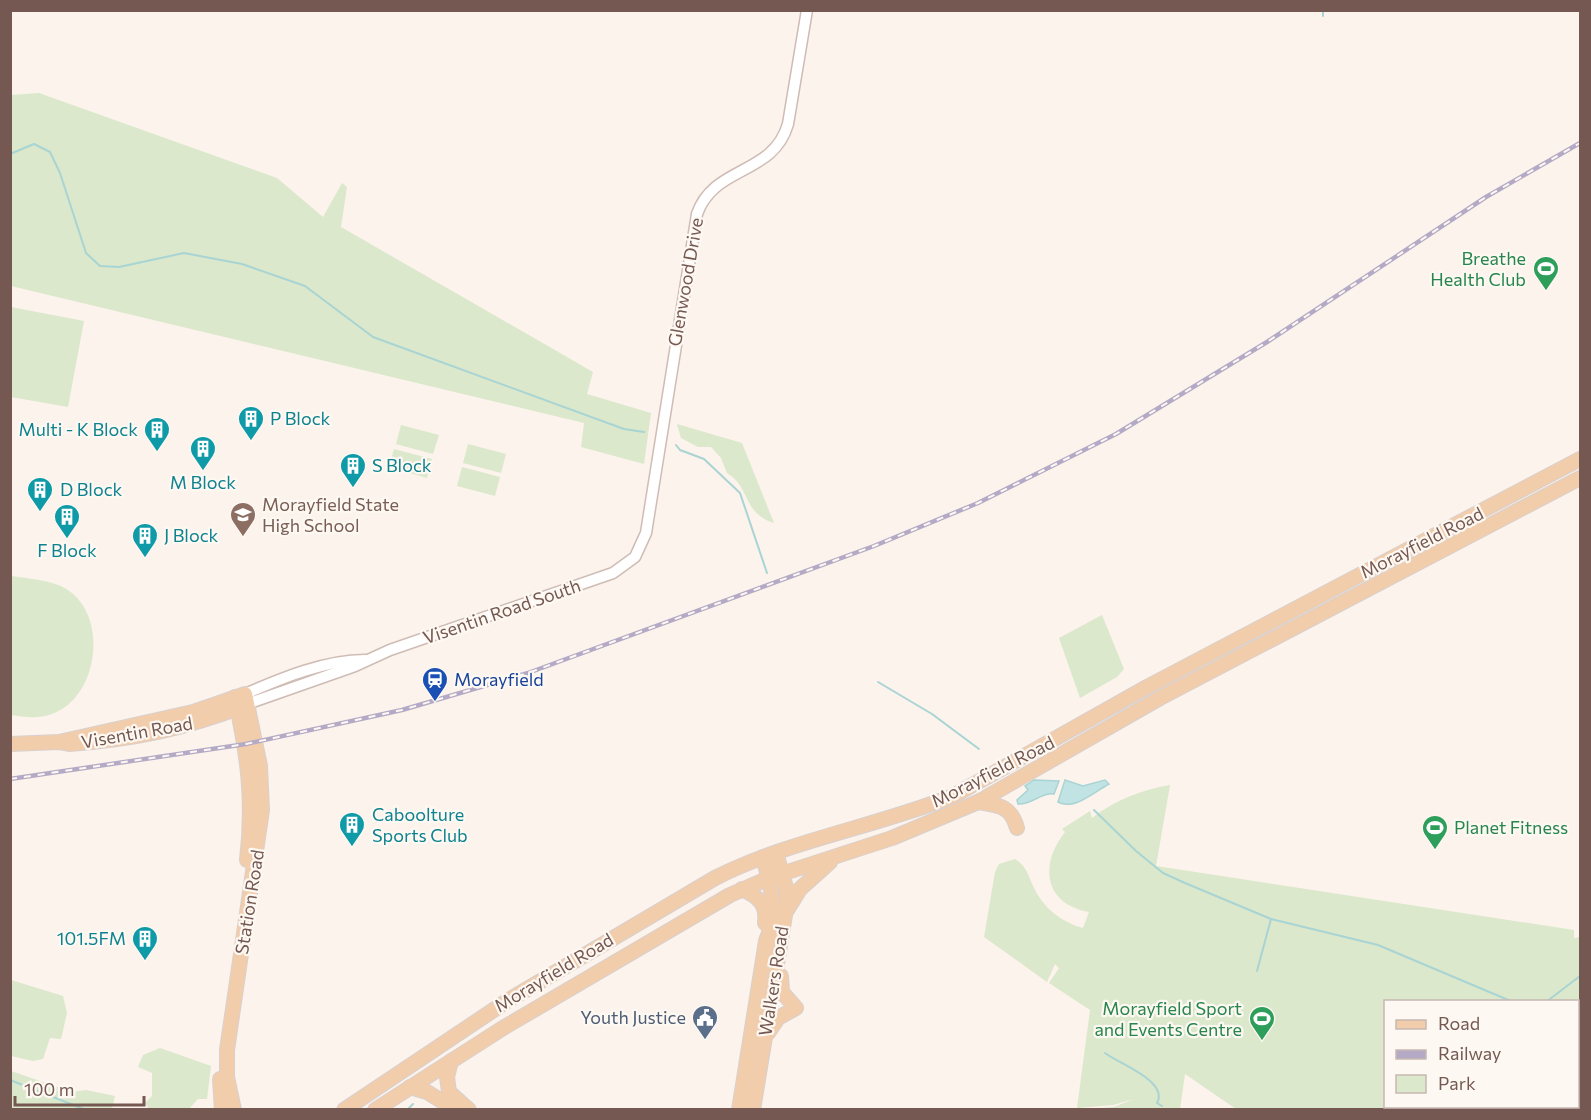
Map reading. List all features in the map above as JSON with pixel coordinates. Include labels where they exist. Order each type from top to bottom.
[{"type":"main road","name":"Morayfield Road","points":[[344,1110],[539,981],[715,878],[770,855],[923,808],[953,796],[1147,687],[1581,459]]},
{"type":"main road","name":"Morayfield Road","points":[[375,1110],[640,946],[742,889],[783,873],[892,838],[978,802],[1160,698],[1581,478]]},
{"type":"main road","name":"Visentin Road","points":[[10,744],[96,742],[166,732],[241,701]]},
{"type":"main road","name":"Station Road","points":[[222,1110],[220,1089],[223,1036],[252,810],[249,762],[241,701]]},
{"type":"main road","name":"Station Road","points":[[234,1110],[227,1077],[227,1050],[262,810],[260,766],[241,701]]},
{"type":"main road","points":[[978,802],[1002,805],[1013,815],[1017,828]]},
{"type":"main road","name":"Walkers Road","points":[[753,1110],[787,891],[783,873],[770,855]]},
{"type":"main road","name":"Walkers Road","points":[[739,1110],[766,940],[771,928],[774,901],[769,878],[770,855]]},
{"type":"main road","points":[[785,914],[800,889],[835,856]]},
{"type":"main road","points":[[742,889],[754,895],[764,906],[766,940]]},
{"type":"main road","points":[[765,1038],[778,1018],[796,1008],[781,990],[780,947]]},
{"type":"main road","points":[[451,1061],[447,1077],[449,1092],[469,1110]]},
{"type":"main road","points":[[410,1087],[427,1092],[456,1110]]},
{"type":"street","name":"Glenwood Drive","points":[[635,557],[646,533],[697,214],[705,197],[715,186],[762,161],[774,151],[784,136],[807,10]]},
{"type":"street","name":"Visentin Road South","points":[[241,701],[304,672],[350,660],[365,660],[613,573],[635,557]]},
{"type":"green space","points":[[39,93],[277,178],[323,217],[342,183],[347,187],[341,227],[593,372],[587,394],[651,413],[644,464],[581,447],[584,423],[11,286],[11,95]]},
{"type":"green space","points":[[11,307],[84,321],[68,407],[11,397]]},
{"type":"green space","points":[[677,424],[742,443],[774,523],[764,519],[751,506],[740,485],[727,473],[721,458],[711,447],[698,447],[681,438]]},
{"type":"green space","points":[[401,425],[439,435],[433,454],[396,444]]},
{"type":"green space","points":[[468,444],[506,454],[501,473],[463,463]]},
{"type":"green space","points":[[394,449],[432,459],[427,478],[389,467]]},
{"type":"green space","points":[[462,467],[500,477],[495,496],[457,486]]},
{"type":"green space","points":[[11,576],[43,581],[66,589],[83,606],[90,622],[93,640],[88,677],[79,693],[67,705],[47,716],[11,715]]},
{"type":"green space","points":[[1102,615],[1124,669],[1117,677],[1080,698],[1059,638]]},
{"type":"green space","points":[[1170,785],[1156,866],[1574,930],[1574,938],[1580,937],[1580,1109],[1236,1109],[1185,1074],[1180,1109],[1086,1109],[1114,1107],[1134,1099],[1113,1105],[1077,1108],[1090,1010],[1049,983],[1059,968],[1055,964],[1047,982],[984,937],[995,872],[999,864],[1015,859],[1024,867],[1037,894],[1047,907],[1060,918],[1083,928],[1089,912],[1074,908],[1063,901],[1055,892],[1050,881],[1051,857],[1065,832],[1062,829],[1090,811],[1092,818],[1119,801]]},
{"type":"green space","points":[[11,980],[63,996],[67,1013],[61,1039],[50,1038],[43,1059],[33,1061],[11,1056]]},
{"type":"green space","points":[[160,1048],[211,1066],[207,1099],[198,1099],[189,1109],[149,1109],[145,1103],[152,1096],[152,1073],[138,1067],[143,1055]]},
{"type":"green space","points":[[11,1071],[72,1092],[86,1090],[115,1096],[112,1109],[11,1109]]},
{"type":"water","points":[[1034,780],[1059,781],[1054,794],[1018,804],[1017,800],[1028,790],[1025,786]]},
{"type":"water","points":[[1065,780],[1083,786],[1105,780],[1109,784],[1077,802],[1064,804],[1058,802]]},
{"type":"waterway","points":[[1323,10],[1323,16]]},
{"type":"waterway","points":[[10,154],[34,144],[50,152],[60,173],[86,253],[100,266],[119,267],[184,253],[242,264],[305,286],[373,337],[624,429],[644,432]]},
{"type":"waterway","points":[[676,445],[680,450],[704,459],[740,493],[767,573]]},
{"type":"waterway","points":[[878,682],[932,714],[979,749]]},
{"type":"waterway","points":[[1094,810],[1136,851],[1163,873],[1271,919],[1378,945],[1508,1000]]},
{"type":"waterway","points":[[1257,971],[1271,919]]},
{"type":"waterway","points":[[1549,1000],[1580,976]]},
{"type":"waterway","points":[[1105,1053],[1150,1080],[1159,1095],[1157,1103],[1162,1106]]},
{"type":"waterway","points":[[10,1080],[86,1110]]},
{"type":"waterway","points":[[407,1110],[413,1104]]},
{"type":"railway","points":[[10,779],[246,744],[402,710],[528,673],[874,546],[978,503],[1116,434],[1267,342],[1486,197],[1580,143]]},
{"type":"place","name":"Breathe Health Club","points":[[1546,292]]},
{"type":"place","name":"P Block","points":[[251,442]]},
{"type":"place","name":"Multi - K Block","points":[[157,453]]},
{"type":"place","name":"M Block","points":[[203,472]]},
{"type":"place","name":"S Block","points":[[353,489]]},
{"type":"place","name":"D Block","points":[[40,513]]},
{"type":"place","name":"Morayfield State High School","points":[[243,538]]},
{"type":"place","name":"F Block","points":[[67,540]]},
{"type":"place","name":"J Block","points":[[145,559]]},
{"type":"place","name":"Morayfield","points":[[435,703]]},
{"type":"place","name":"Caboolture Sports Club","points":[[352,848]]},
{"type":"place","name":"Planet Fitness","points":[[1435,851]]},
{"type":"place","name":"101.5FM","points":[[145,962]]},
{"type":"place","name":"Youth Justice","points":[[705,1041]]},
{"type":"place","name":"Morayfield Sport and Events Centre","points":[[1262,1042]]}]
